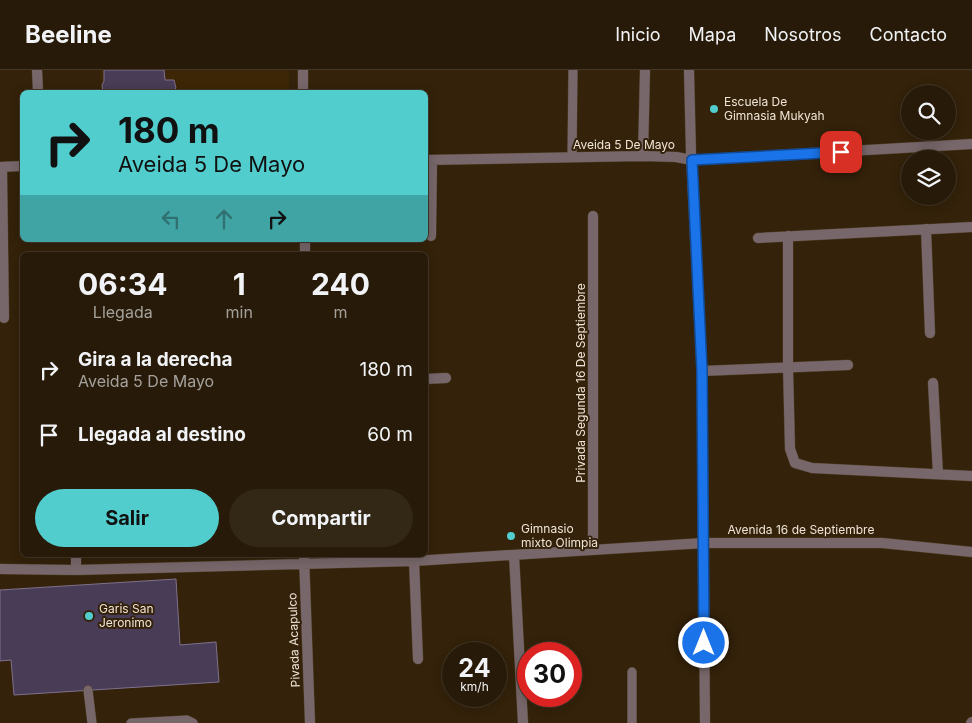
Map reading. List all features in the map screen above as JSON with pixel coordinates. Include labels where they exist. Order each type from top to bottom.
[{"type":"street","points":[[38,70],[38,90]]},
{"type":"street","points":[[302,70],[303,90]]},
{"type":"street","points":[[643,156],[646,70]]},
{"type":"street","points":[[689,70],[702,371],[705,723]]},
{"type":"street","name":"Aveida 5 De Mayo","points":[[429,160],[643,156],[676,157],[692,160],[972,144]]},
{"type":"street","points":[[429,160],[431,236]]},
{"type":"street","points":[[4,318],[1,167],[20,166]]},
{"type":"street","name":"Privada Segunda 16 De Septiembre","points":[[593,216],[593,550]]},
{"type":"street","points":[[758,238],[972,226]]},
{"type":"street","points":[[926,229],[930,332]]},
{"type":"street","points":[[788,236],[790,449],[795,463],[812,468],[972,476]]},
{"type":"street","points":[[702,371],[848,365]]},
{"type":"street","points":[[428,379],[446,378]]},
{"type":"street","points":[[933,383],[938,474]]},
{"type":"street","name":"Avenida 16 de Septiembre","points":[[0,569],[76,570],[303,559],[414,561],[704,543],[882,543],[972,552]]},
{"type":"street","points":[[514,555],[522,723]]},
{"type":"street","points":[[76,557],[76,570]]},
{"type":"street","name":"Pivada Acapulco","points":[[303,559],[310,723]]},
{"type":"street","points":[[414,561],[418,659]]},
{"type":"lane","points":[[572,70],[572,157]]},
{"type":"lane","points":[[632,672],[632,723]]},
{"type":"lane","points":[[88,690],[92,723]]},
{"type":"lane","points":[[131,723],[187,720],[193,723]]},
{"type":"shaded area","points":[[100,70],[289,70],[289,90],[101,90]]},
{"type":"building","points":[[104,70],[164,70],[165,80],[174,80],[176,88],[174,90],[103,90]]},
{"type":"building","name":"Garis San Jeronimo","points":[[176,579],[180,645],[216,642],[219,682],[14,695],[11,660],[0,661],[0,590]]},
{"type":"place","name":"Escuela De Gimnasia Mukyah","points":[[714,109]]},
{"type":"place","name":"Gimnasio mixto Olimpia","points":[[511,536]]},
{"type":"place","name":"Garis San Jeronimo","points":[[89,616]]},
{"type":"route","points":[[704,643],[702,371],[692,160],[841,152]]}]
